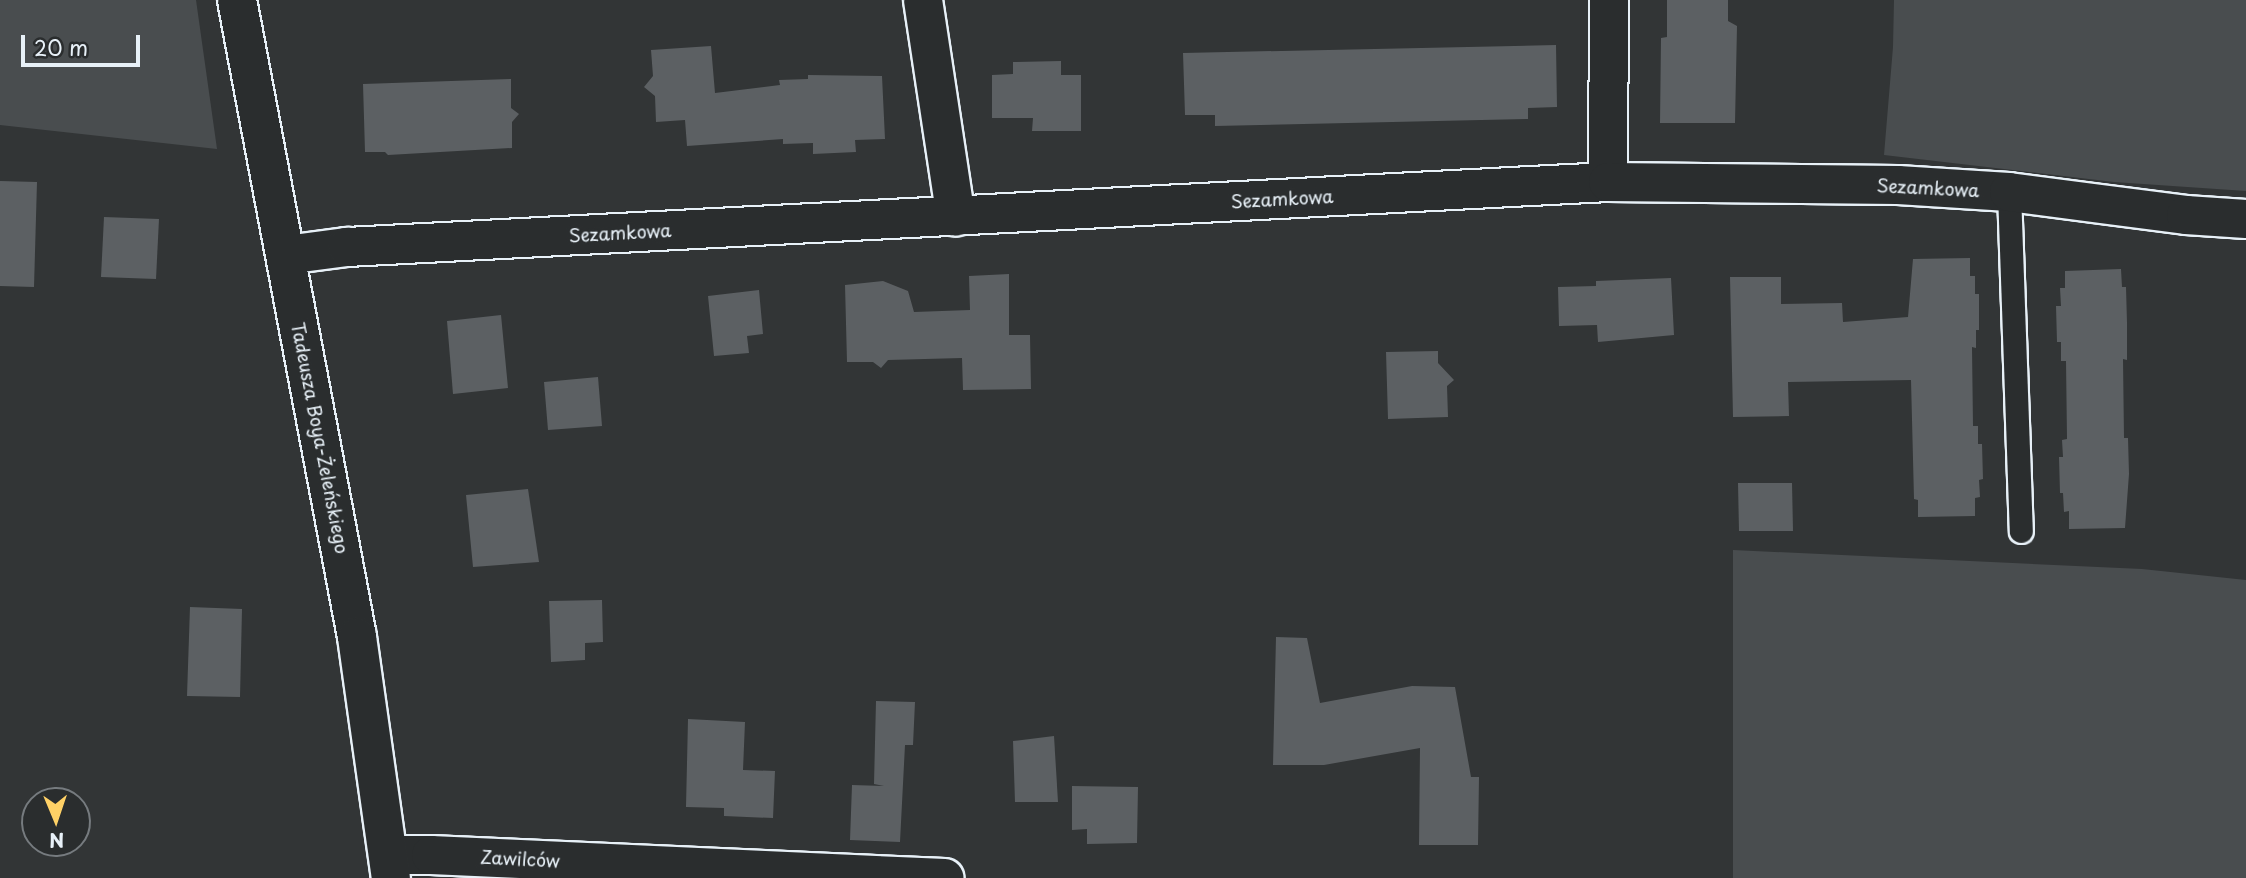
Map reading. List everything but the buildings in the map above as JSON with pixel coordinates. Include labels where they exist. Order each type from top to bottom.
[{"type":"street","name":"Tadeusza Boya-Żeleńskiego","points":[[237,0],[357,637],[390,867]]},
{"type":"street","points":[[923,0],[956,217]]},
{"type":"street","points":[[1608,182],[1609,0]]},
{"type":"street","name":"Sezamkowa","points":[[286,255],[346,247],[1608,182],[1898,185],[2009,192],[2186,215],[2246,219]]},
{"type":"street","name":"Zawilców","points":[[390,867],[431,855],[944,878]]},
{"type":"lane","points":[[2009,192],[2021,531]]},
{"type":"shaded area","points":[[0,0],[196,0],[217,149],[0,125]]},
{"type":"shaded area","points":[[1894,0],[2246,0],[2246,191],[2114,182],[1884,155]]},
{"type":"shaded area","points":[[1733,550],[2142,569],[2246,580],[2246,878],[1733,878]]}]
